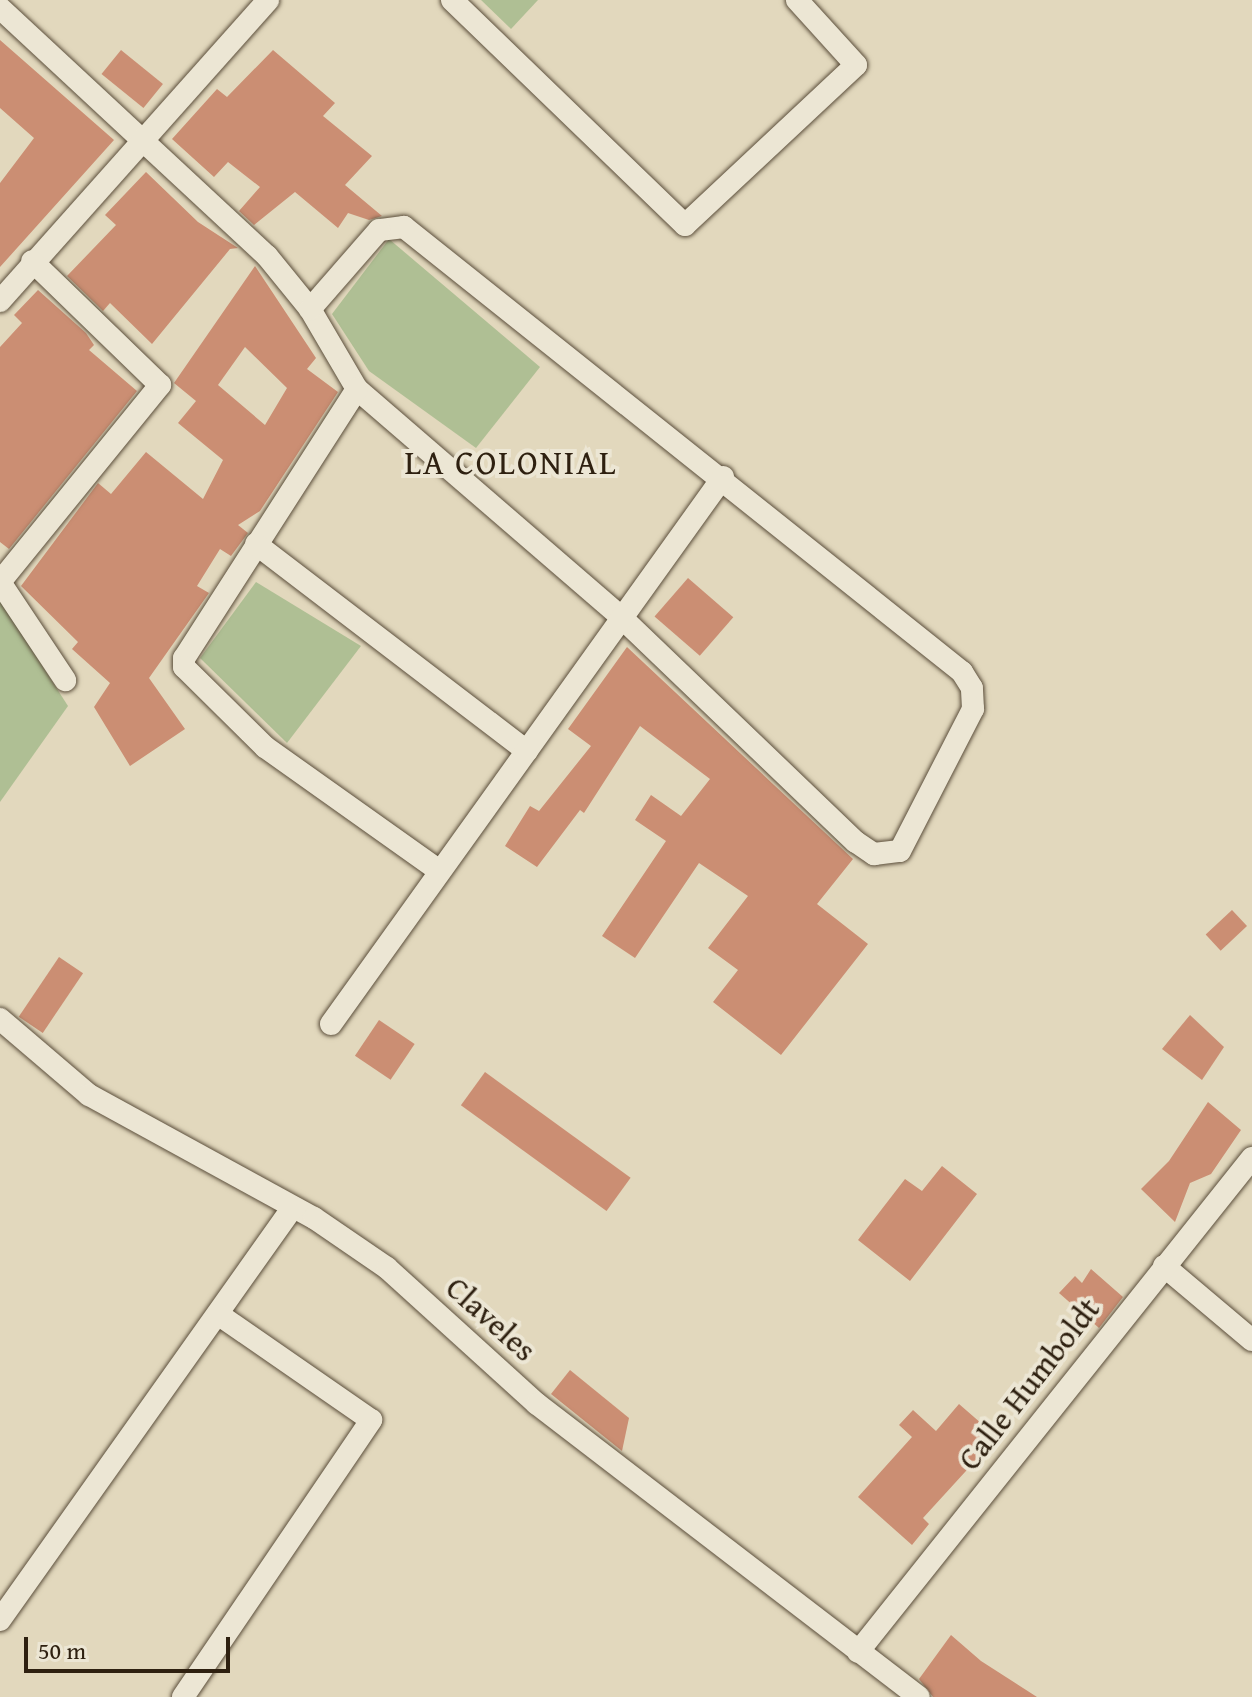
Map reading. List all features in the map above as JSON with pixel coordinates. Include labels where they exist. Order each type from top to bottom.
[{"type":"street","points":[[0,301],[32,261],[268,0]]},
{"type":"street","points":[[452,0],[685,225],[856,65],[797,0]]},
{"type":"street","points":[[0,8],[267,256],[310,309],[357,389],[621,617],[856,842],[874,854],[900,851],[973,709],[972,688],[962,672],[723,477],[396,224],[379,230],[310,309]]},
{"type":"street","points":[[32,261],[160,385],[0,582],[65,680]]},
{"type":"street","points":[[357,389],[184,658],[188,678],[265,747],[438,870]]},
{"type":"street","points":[[331,1024],[438,870],[723,477]]},
{"type":"street","points":[[256,544],[527,751]]},
{"type":"street","name":"Claveles","points":[[0,1019],[89,1095],[293,1207],[387,1268],[537,1404],[919,1697]]},
{"type":"street","name":"Calle Humboldt","points":[[858,1652],[1252,1158]]},
{"type":"street","points":[[0,1620],[293,1207]]},
{"type":"street","points":[[1164,1266],[1252,1340]]},
{"type":"street","points":[[183,1697],[371,1420],[218,1314]]},
{"type":"green space","points":[[481,0],[538,0],[511,29]]},
{"type":"green space","points":[[389,239],[540,367],[476,448],[369,371],[332,314]]},
{"type":"green space","points":[[256,582],[361,646],[287,743],[200,658]]},
{"type":"green space","points":[[0,600],[68,706],[0,802]]},
{"type":"building","points":[[0,40],[114,140],[0,267],[0,183],[34,138],[0,108]]},
{"type":"building","points":[[121,50],[163,84],[143,108],[101,74]]},
{"type":"building","points":[[273,50],[335,103],[323,116],[372,156],[345,185],[382,216],[369,220],[348,213],[338,228],[295,192],[254,225],[239,211],[260,187],[228,162],[214,177],[172,139],[217,89],[227,97]]},
{"type":"building","points":[[146,172],[198,222],[238,248],[230,249],[152,344],[110,303],[103,311],[67,276],[116,225],[105,215]]},
{"type":"building","points":[[255,266],[316,358],[307,369],[338,392],[260,511],[238,525],[248,533],[231,556],[220,549],[197,586],[209,593],[149,678],[185,729],[130,766],[94,707],[110,683],[72,649],[78,642],[21,586],[98,483],[111,494],[146,452],[203,499],[223,460],[178,423],[196,401],[174,383]],"holes":[[[245,347],[287,388],[265,425],[218,385]]]},
{"type":"building","points":[[38,290],[86,333],[94,345],[89,350],[137,391],[9,549],[0,542],[0,347],[22,323],[14,315]]},
{"type":"building","points":[[688,578],[733,617],[700,656],[655,616]]},
{"type":"building","points":[[627,647],[853,859],[817,904],[868,944],[781,1055],[713,1002],[738,970],[708,948],[748,896],[699,863],[635,958],[602,936],[666,841],[635,820],[651,795],[681,816],[710,779],[640,726],[584,813],[580,810],[537,867],[505,846],[530,806],[539,811],[591,746],[568,729]]},
{"type":"building","points":[[1232,910],[1247,926],[1221,951],[1206,935]]},
{"type":"building","points":[[59,957],[83,973],[43,1033],[19,1017]]},
{"type":"building","points":[[1190,1015],[1224,1047],[1202,1080],[1162,1049]]},
{"type":"building","points":[[379,1020],[415,1044],[391,1080],[355,1056]]},
{"type":"building","points":[[485,1072],[631,1178],[607,1211],[461,1105]]},
{"type":"building","points":[[1208,1102],[1241,1130],[1211,1174],[1190,1183],[1175,1222],[1141,1189],[1169,1161]]},
{"type":"building","points":[[942,1166],[977,1194],[910,1281],[858,1240],[905,1179],[922,1191]]},
{"type":"building","points":[[1091,1269],[1123,1297],[1099,1328],[1059,1293],[1075,1276],[1082,1283]]},
{"type":"building","points":[[570,1370],[629,1418],[622,1451],[551,1394]]},
{"type":"building","points":[[959,1404],[997,1437],[923,1518],[929,1524],[912,1545],[858,1497],[912,1437],[899,1425],[913,1410],[936,1431]]},
{"type":"building","points":[[951,1635],[981,1661],[1037,1697],[933,1697],[919,1679]]},
{"type":"district","name":"LA COLONIAL","points":[[511,462]]}]
